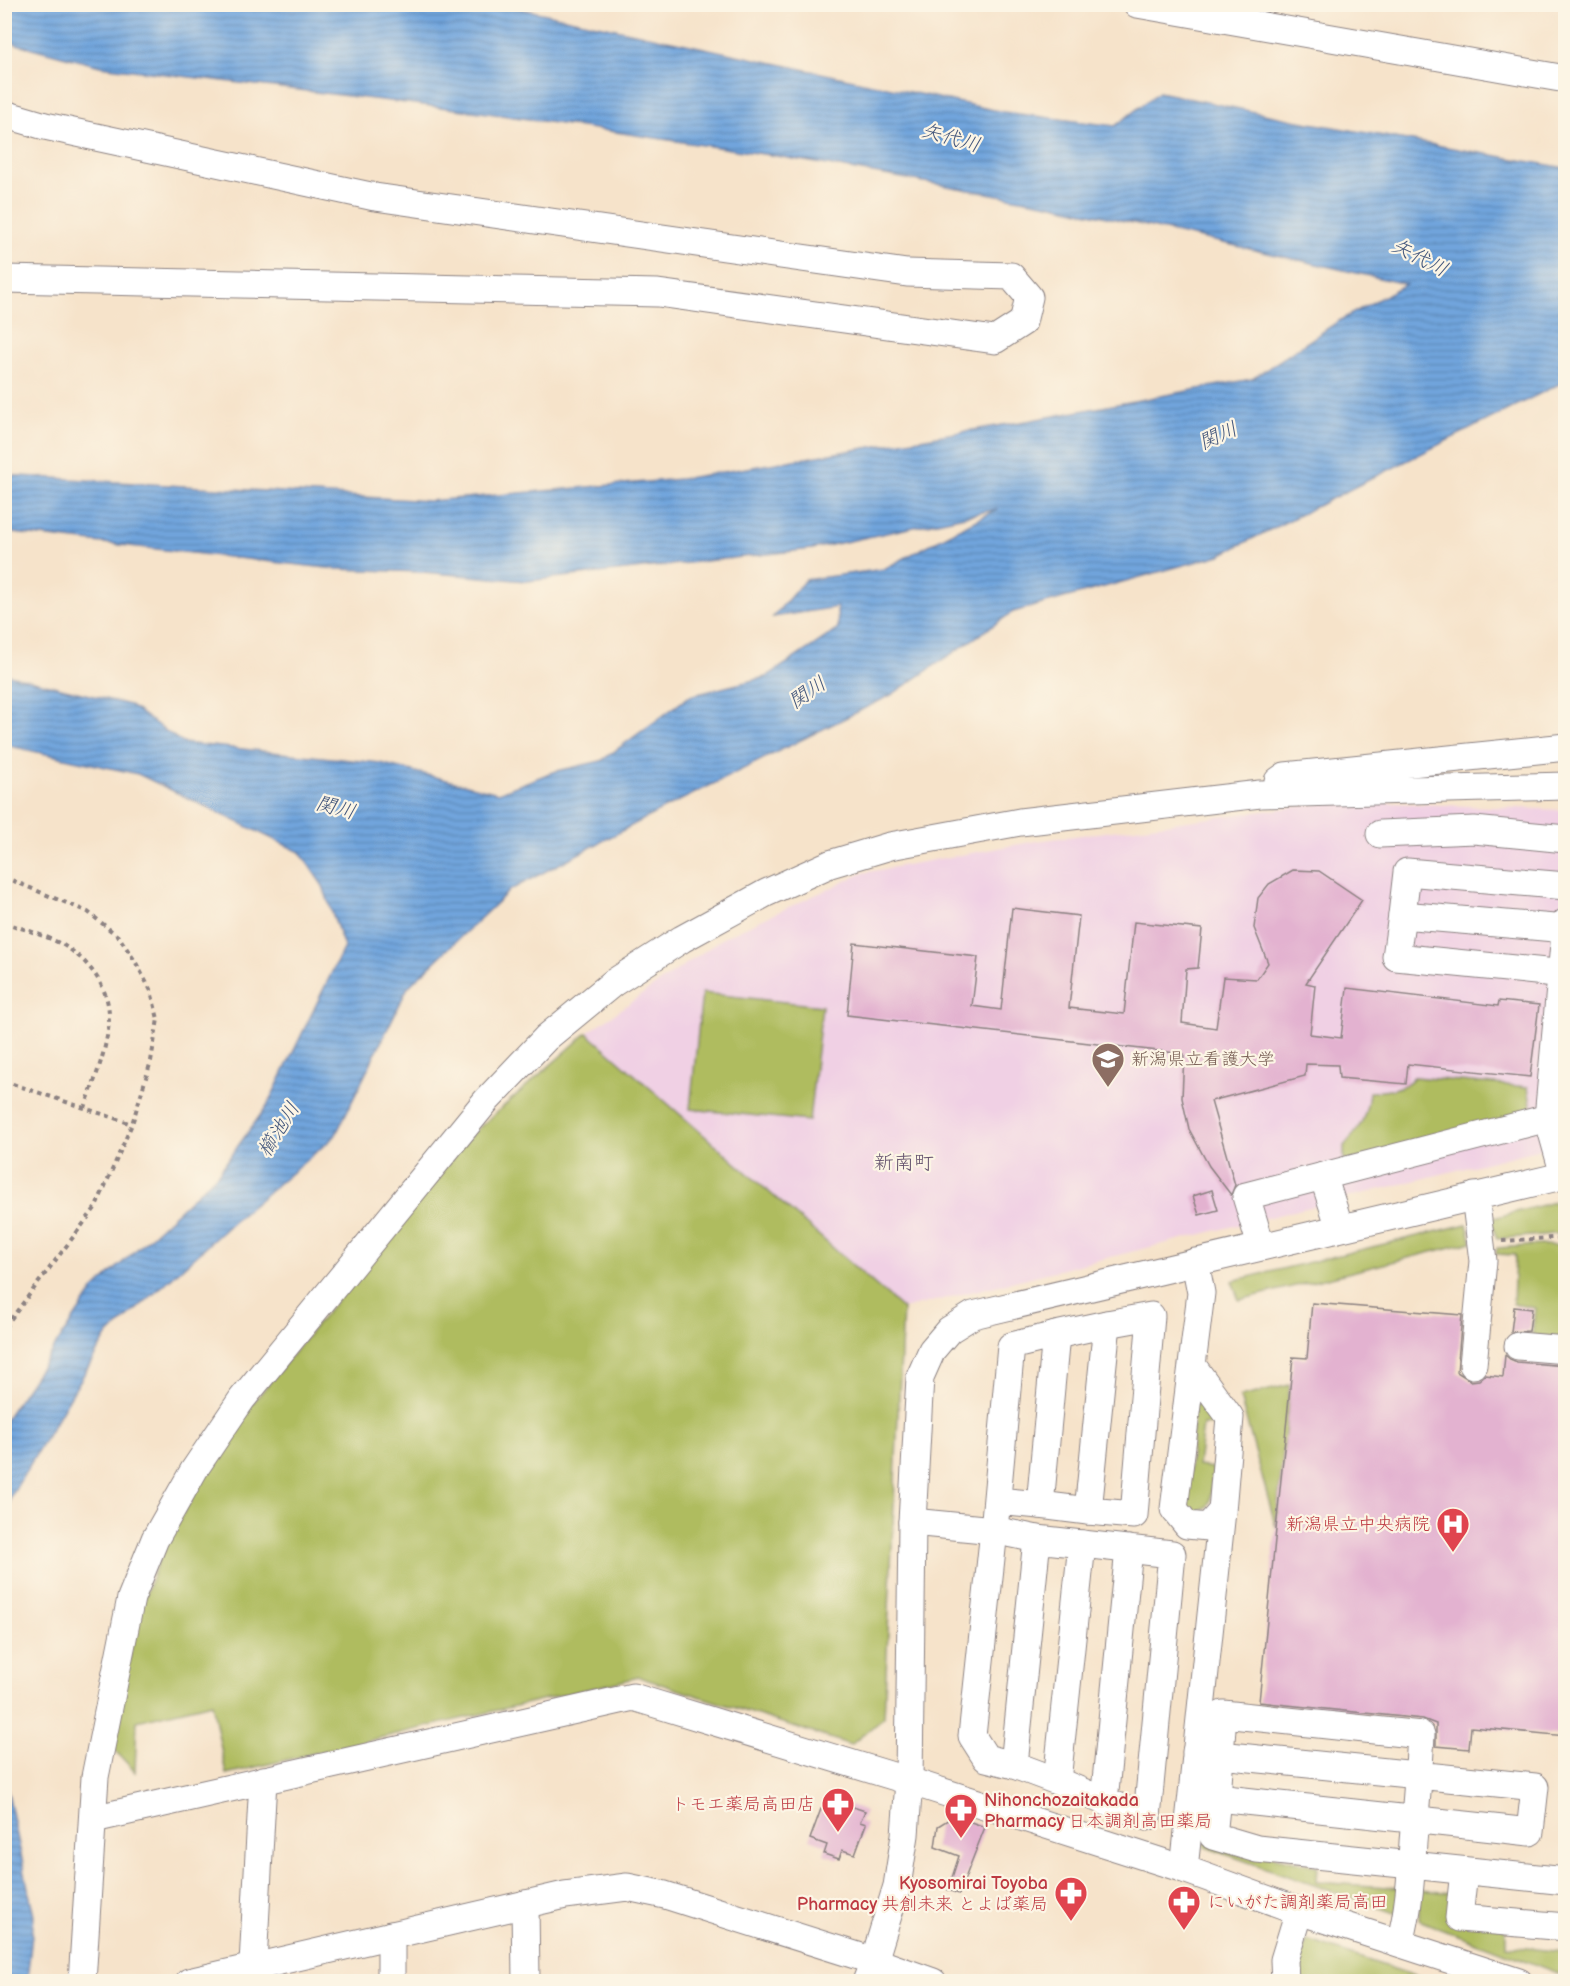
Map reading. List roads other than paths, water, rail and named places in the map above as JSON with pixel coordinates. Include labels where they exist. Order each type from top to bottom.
[{"type":"street","points":[[1137,4],[1566,79]]},
{"type":"street","points":[[4,114],[45,126],[375,197],[907,273],[1011,276],[1029,297],[1023,322],[995,340],[658,293],[4,279]]},
{"type":"street","points":[[1260,794],[1285,776],[1566,747]]},
{"type":"street","points":[[82,1982],[94,1777],[131,1598],[155,1539],[194,1470],[242,1399],[486,1101],[546,1038],[613,983],[682,939],[766,893],[830,864],[890,846],[1020,822],[1260,794],[1566,786]]},
{"type":"street","points":[[1380,834],[1474,830],[1566,839]]},
{"type":"street","points":[[1563,974],[1396,957],[1407,872],[1566,886]]},
{"type":"street","points":[[1402,915],[1565,929]]},
{"type":"street","points":[[870,1971],[897,1886],[905,1835],[909,1781],[912,1522],[920,1377],[932,1350],[949,1330],[973,1315],[1565,1175],[1548,1118],[1561,1019],[1566,922]]},
{"type":"street","points":[[1261,1246],[1246,1196],[1548,1118]]},
{"type":"street","points":[[1323,1176],[1340,1228]]},
{"type":"street","points":[[1473,1365],[1483,1262],[1475,1196]]},
{"type":"street","points":[[1195,1262],[1201,1293],[1174,1509],[1187,1525],[1208,1527],[1222,1511]]},
{"type":"street","points":[[912,1522],[994,1530],[1037,1539],[1172,1554],[1147,1817],[1014,1766],[986,1758],[972,1736],[994,1530],[997,1501],[1011,1346],[1150,1316],[1134,1515],[997,1501]]},
{"type":"street","points":[[1088,1511],[1107,1324]]},
{"type":"street","points":[[1040,1505],[1056,1335]]},
{"type":"street","points":[[1518,1346],[1566,1350]]},
{"type":"street","points":[[1184,1869],[1208,1754],[1222,1511],[1230,1417],[1192,1365]]},
{"type":"street","points":[[1014,1766],[1037,1539]]},
{"type":"street","points":[[1057,1782],[1082,1544]]},
{"type":"street","points":[[1104,1801],[1129,1550]]},
{"type":"street","points":[[93,1819],[633,1697],[909,1781],[1184,1869],[1299,1911],[1519,1982]]},
{"type":"street","points":[[1400,1943],[1408,1914],[1411,1866],[1421,1735],[1223,1714],[1208,1754],[1218,1798],[1213,1836],[1257,1849],[1411,1866],[1566,1881]]},
{"type":"street","points":[[1208,1754],[1535,1787],[1525,1877]]},
{"type":"street","points":[[252,1974],[263,1780]]},
{"type":"street","points":[[1218,1798],[1530,1832]]},
{"type":"street","points":[[1464,1871],[1459,1918],[1566,1927]]},
{"type":"street","points":[[189,1982],[252,1974],[391,1935],[525,1904],[594,1890],[627,1887],[665,1896],[870,1971],[933,1982]]},
{"type":"street","points":[[525,1904],[526,1982]]},
{"type":"street","points":[[1285,1982],[1284,1960],[1299,1911]]},
{"type":"street","points":[[391,1935],[391,1982]]},
{"type":"water","points":[[5,4],[504,5],[1003,112],[1115,126],[1159,92],[1293,120],[1565,168],[1565,383],[1220,555],[1013,612],[891,695],[661,810],[510,890],[408,987],[335,1136],[233,1222],[106,1337],[11,1496],[5,1523],[5,1420],[94,1289],[217,1175],[267,1106],[344,947],[323,886],[300,852],[138,774],[5,745],[5,674],[129,705],[183,743],[380,763],[498,793],[553,772],[601,761],[690,696],[766,677],[838,629],[837,607],[773,617],[805,580],[884,569],[997,509],[812,549],[527,581],[423,572],[336,569],[5,532],[5,475],[429,501],[681,479],[1027,421],[1252,379],[1339,321],[1406,284],[1049,204],[777,156],[481,112],[100,66],[5,41]]},
{"type":"water","points":[[4,1774],[34,1916],[27,1981],[5,1981]]},
{"type":"place","name":"新潟県立看護大学","points":[[1108,1088]]},
{"type":"place","name":"新潟県立中央病院","points":[[1453,1553]]},
{"type":"place","name":"トモエ薬局高田店","points":[[838,1833]]},
{"type":"place","name":"Nihonchozaitakada Pharmacy 日本調剤高田薬局","points":[[961,1839]]},
{"type":"place","name":"Kyosomirai Toyoba Pharmacy 共創未来 とよば薬局","points":[[1071,1922]]},
{"type":"place","name":"にいがた調剤薬局高田","points":[[1184,1931]]},
{"type":"district","name":"新南町","points":[[904,1162]]},
{"type":"water label","name":"矢代川","points":[[951,137]]},
{"type":"water label","name":"矢代川","points":[[1420,257]]},
{"type":"water label","name":"関川","points":[[1218,435]]},
{"type":"water label","name":"関川","points":[[807,692]]},
{"type":"water label","name":"関川","points":[[336,807]]},
{"type":"water label","name":"櫛池川","points":[[278,1129]]}]
